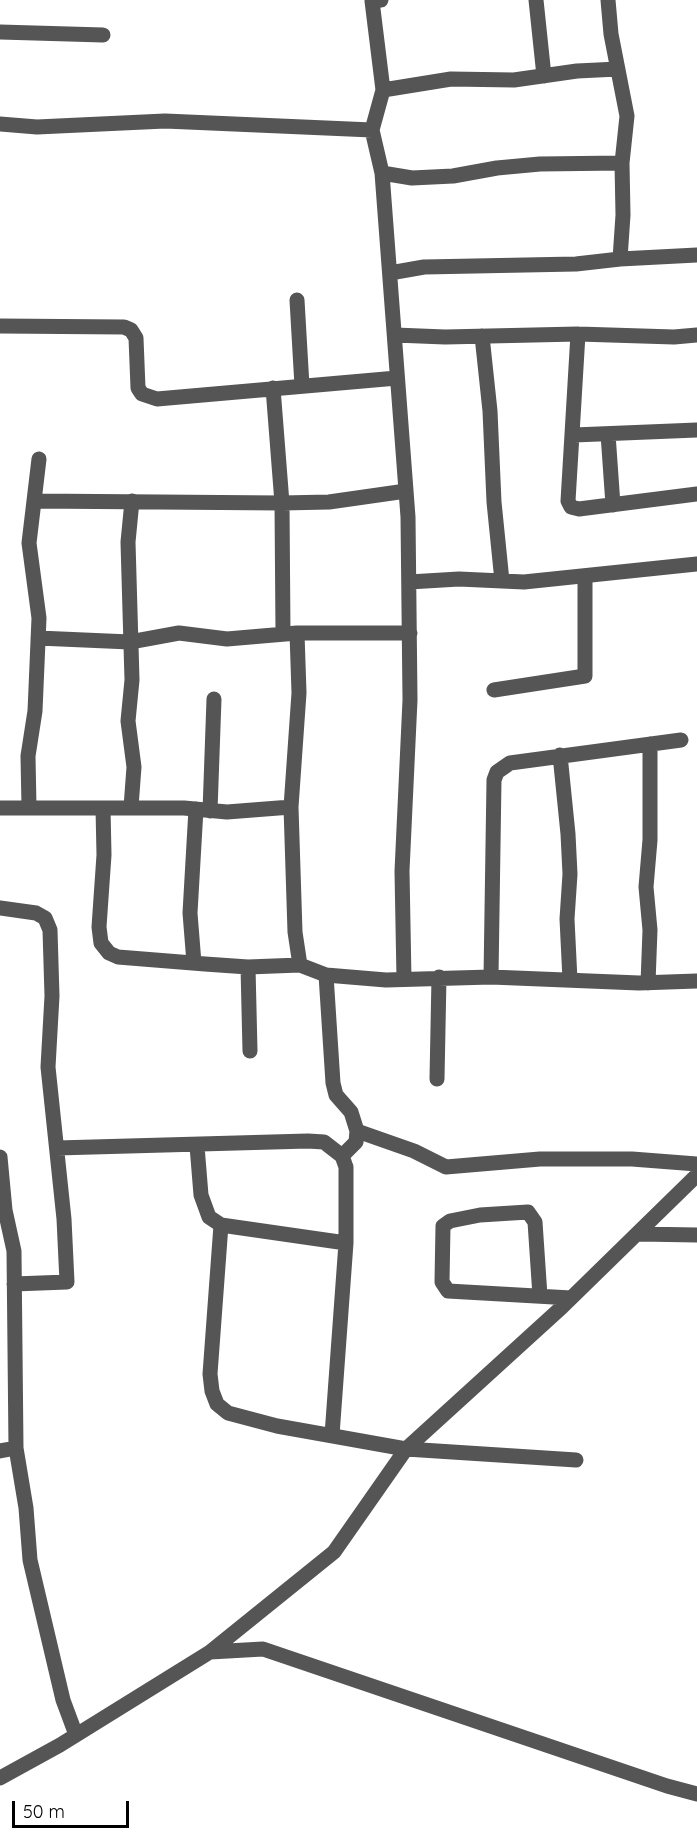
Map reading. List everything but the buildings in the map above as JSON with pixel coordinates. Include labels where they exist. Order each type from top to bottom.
[{"type":"street","points":[[381,0],[372,1],[383,90],[372,130],[382,173],[406,491],[409,582],[410,700],[402,871],[404,979]]},
{"type":"street","points":[[536,0],[544,76]]},
{"type":"street","points":[[608,0],[611,34],[627,116],[622,162],[623,215],[620,259]]},
{"type":"street","points":[[0,32],[103,34]]},
{"type":"street","points":[[383,90],[451,79],[514,80],[618,69]]},
{"type":"street","points":[[0,124],[37,127],[165,122],[372,130]]},
{"type":"street","points":[[382,173],[412,178],[453,176],[519,166],[622,162]]},
{"type":"street","points":[[390,273],[424,267],[576,264],[697,255]]},
{"type":"street","points":[[297,300],[302,386]]},
{"type":"street","points":[[0,326],[124,327],[131,330],[136,338],[138,388],[142,394],[157,399],[397,378]]},
{"type":"street","points":[[395,335],[579,334],[674,337],[697,334]]},
{"type":"street","points":[[579,334],[568,501],[572,507],[697,494]]},
{"type":"street","points":[[482,336],[490,411],[494,502],[502,581]]},
{"type":"street","points":[[273,388],[290,633],[299,693],[291,807],[295,932],[300,965]]},
{"type":"street","points":[[574,435],[697,430]]},
{"type":"street","points":[[609,434],[613,504]]},
{"type":"street","points":[[29,807],[28,756],[35,711],[39,618],[29,543],[39,459]]},
{"type":"street","points":[[35,501],[329,502],[406,491]]},
{"type":"street","points":[[131,807],[134,767],[128,721],[132,680],[128,542],[132,501]]},
{"type":"street","points":[[409,582],[459,579],[524,582],[697,564]]},
{"type":"street","points":[[494,690],[585,676],[585,576]]},
{"type":"street","points":[[38,638],[130,642],[179,633],[227,639],[290,633],[410,633]]},
{"type":"street","points":[[195,963],[190,913],[214,699]]},
{"type":"street","points":[[491,977],[494,780],[501,768],[510,763],[560,755],[681,740]]},
{"type":"street","points":[[648,983],[650,930],[646,887],[650,840],[650,744]]},
{"type":"street","points":[[560,755],[570,874],[567,919],[570,980]]},
{"type":"street","points":[[0,808],[131,807],[227,812],[291,807]]},
{"type":"street","points":[[103,808],[104,855],[99,927],[101,943],[109,953],[118,957],[248,967],[300,965],[326,975],[404,979],[491,977],[648,983],[697,981]]},
{"type":"street","points":[[0,908],[36,913],[45,918],[50,930],[52,996],[48,1067],[57,1148],[67,1282],[14,1284]]},
{"type":"street","points":[[248,967],[250,1051]]},
{"type":"street","points":[[326,975],[333,1083],[336,1095],[351,1112],[357,1131],[356,1142],[342,1156]]},
{"type":"street","points":[[437,1079],[439,977]]},
{"type":"street","points":[[357,1131],[414,1151],[446,1167],[540,1159],[632,1159],[697,1164]]},
{"type":"street","points":[[57,1148],[197,1146],[308,1141],[324,1142],[342,1156],[346,1167],[346,1243],[332,1435]]},
{"type":"street","points":[[197,1146],[204,1210],[209,1217],[221,1225],[346,1243]]},
{"type":"street","points":[[0,1156],[5,1210],[14,1251],[16,1448],[26,1508],[30,1560],[63,1700],[76,1735]]},
{"type":"street","points":[[0,1778],[76,1735],[210,1652],[334,1552],[406,1449],[639,1234],[697,1175]]},
{"type":"street","points":[[540,1296],[535,1222],[528,1212],[480,1215],[450,1221],[443,1226],[442,1282],[448,1291],[571,1298]]},
{"type":"street","points":[[221,1225],[210,1374],[212,1391],[217,1404],[228,1413],[277,1426],[406,1449],[576,1460]]},
{"type":"street","points":[[639,1234],[697,1235]]},
{"type":"street","points":[[0,1450],[16,1448]]},
{"type":"street","points":[[210,1652],[263,1649],[697,1794]]}]
